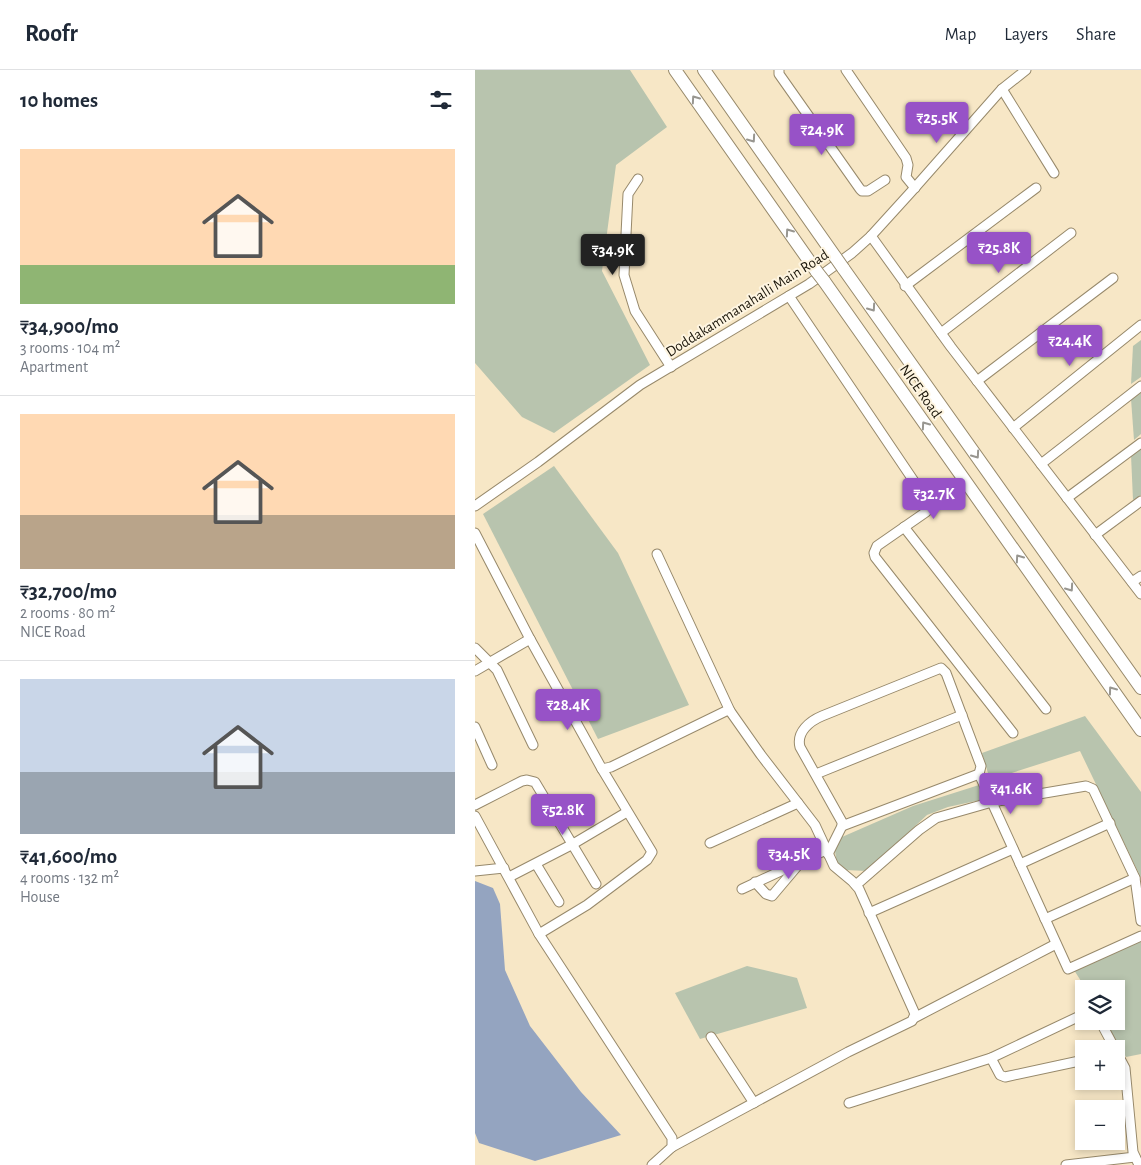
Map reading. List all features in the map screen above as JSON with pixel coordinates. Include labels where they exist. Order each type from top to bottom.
[{"type":"highway","name":"NICE Road","points":[[675,70],[1141,730]]},
{"type":"highway","name":"NICE Road","points":[[704,70],[1141,688]]},
{"type":"street","points":[[779,70],[779,74],[860,190],[868,191],[885,180]]},
{"type":"street","points":[[846,70],[906,158],[908,165],[906,177],[915,188]]},
{"type":"street","name":"Doddakammanahalli Main Road","points":[[475,506],[538,462],[641,385],[789,296],[852,253],[871,236],[915,188],[1002,89],[1026,70]]},
{"type":"street","points":[[1002,89],[1054,174]]},
{"type":"street","points":[[638,179],[628,194],[624,275],[635,311],[671,367]]},
{"type":"street","points":[[905,286],[1036,188]]},
{"type":"street","points":[[941,333],[1071,233]]},
{"type":"street","points":[[871,236],[905,286],[1141,594]]},
{"type":"street","points":[[977,381],[1113,278]]},
{"type":"street","points":[[789,296],[928,501],[929,509],[877,546],[874,553],[875,557],[1013,733]]},
{"type":"street","points":[[1013,428],[1141,325]]},
{"type":"street","points":[[1041,464],[1141,386]]},
{"type":"street","points":[[1067,498],[1141,443]]},
{"type":"street","points":[[1095,535],[1141,501]]},
{"type":"street","points":[[904,527],[1046,709]]},
{"type":"street","points":[[475,533],[530,639],[627,812],[652,852],[651,856],[587,905],[539,934]]},
{"type":"street","points":[[657,554],[730,711],[818,831],[831,861],[838,870],[856,885],[914,1010],[914,1018]]},
{"type":"street","points":[[1132,582],[1141,576]]},
{"type":"street","points":[[475,671],[530,639]]},
{"type":"street","points":[[475,648],[497,670],[533,744]]},
{"type":"street","points":[[842,826],[840,817],[799,743],[804,730],[811,722],[822,716],[941,668],[946,673],[981,766],[979,774],[1068,969],[1141,936]]},
{"type":"street","points":[[603,769],[726,711],[730,711]]},
{"type":"street","points":[[816,774],[962,715]]},
{"type":"street","points":[[475,727],[492,765]]},
{"type":"street","points":[[742,889],[802,861],[827,852],[842,826],[979,774]]},
{"type":"street","points":[[475,805],[522,781],[531,780],[538,785],[596,884]]},
{"type":"street","points":[[856,885],[919,830],[936,818],[992,802],[1086,786],[1093,789],[1135,878],[1141,921]]},
{"type":"street","points":[[710,843],[798,803]]},
{"type":"street","points":[[509,877],[573,844],[627,812]]},
{"type":"street","points":[[475,816],[539,934],[672,1138],[672,1147]]},
{"type":"street","points":[[1020,864],[1110,824]]},
{"type":"street","points":[[869,912],[1013,849]]},
{"type":"street","points":[[755,882],[766,894],[772,896],[802,861]]},
{"type":"street","points":[[536,864],[559,902]]},
{"type":"street","points":[[475,871],[504,868]]},
{"type":"street","points":[[1045,919],[1135,878]]},
{"type":"street","points":[[652,1165],[672,1147],[847,1052],[912,1021],[914,1018],[1056,944]]},
{"type":"street","points":[[849,1102],[991,1058],[1075,1018]]},
{"type":"street","points":[[711,1037],[754,1103]]},
{"type":"street","points":[[991,1058],[1000,1075],[1005,1077],[1075,1062]]},
{"type":"street","points":[[1066,1165],[1139,1162],[1125,1068]]},
{"type":"green space","points":[[475,70],[630,70],[667,127],[616,165],[602,271],[650,365],[554,433],[522,417],[475,363]]},
{"type":"green space","points":[[1141,340],[1141,377],[1131,384],[1133,346]]},
{"type":"green space","points":[[1141,391],[1141,434],[1134,440],[1131,399]]},
{"type":"green space","points":[[1141,448],[1141,495],[1133,500],[1131,455]]},
{"type":"green space","points":[[554,466],[618,553],[689,705],[598,739],[483,514]]},
{"type":"green space","points":[[1085,716],[1141,792],[1141,878],[1080,751],[990,780],[982,753]]},
{"type":"green space","points":[[979,785],[985,799],[948,807],[927,815],[867,871],[845,870],[837,865],[835,851],[842,837],[913,806]]},
{"type":"green space","points":[[1141,941],[1141,1054],[1126,1057],[1125,1040],[1116,1040],[1110,1030],[1125,1030],[1125,980],[1080,980],[1074,970]]},
{"type":"green space","points":[[747,966],[797,978],[807,1008],[700,1039],[675,993]]},
{"type":"water","points":[[475,881],[493,888],[500,904],[505,970],[530,1026],[581,1092],[621,1135],[535,1161],[479,1143],[475,1133]]}]
